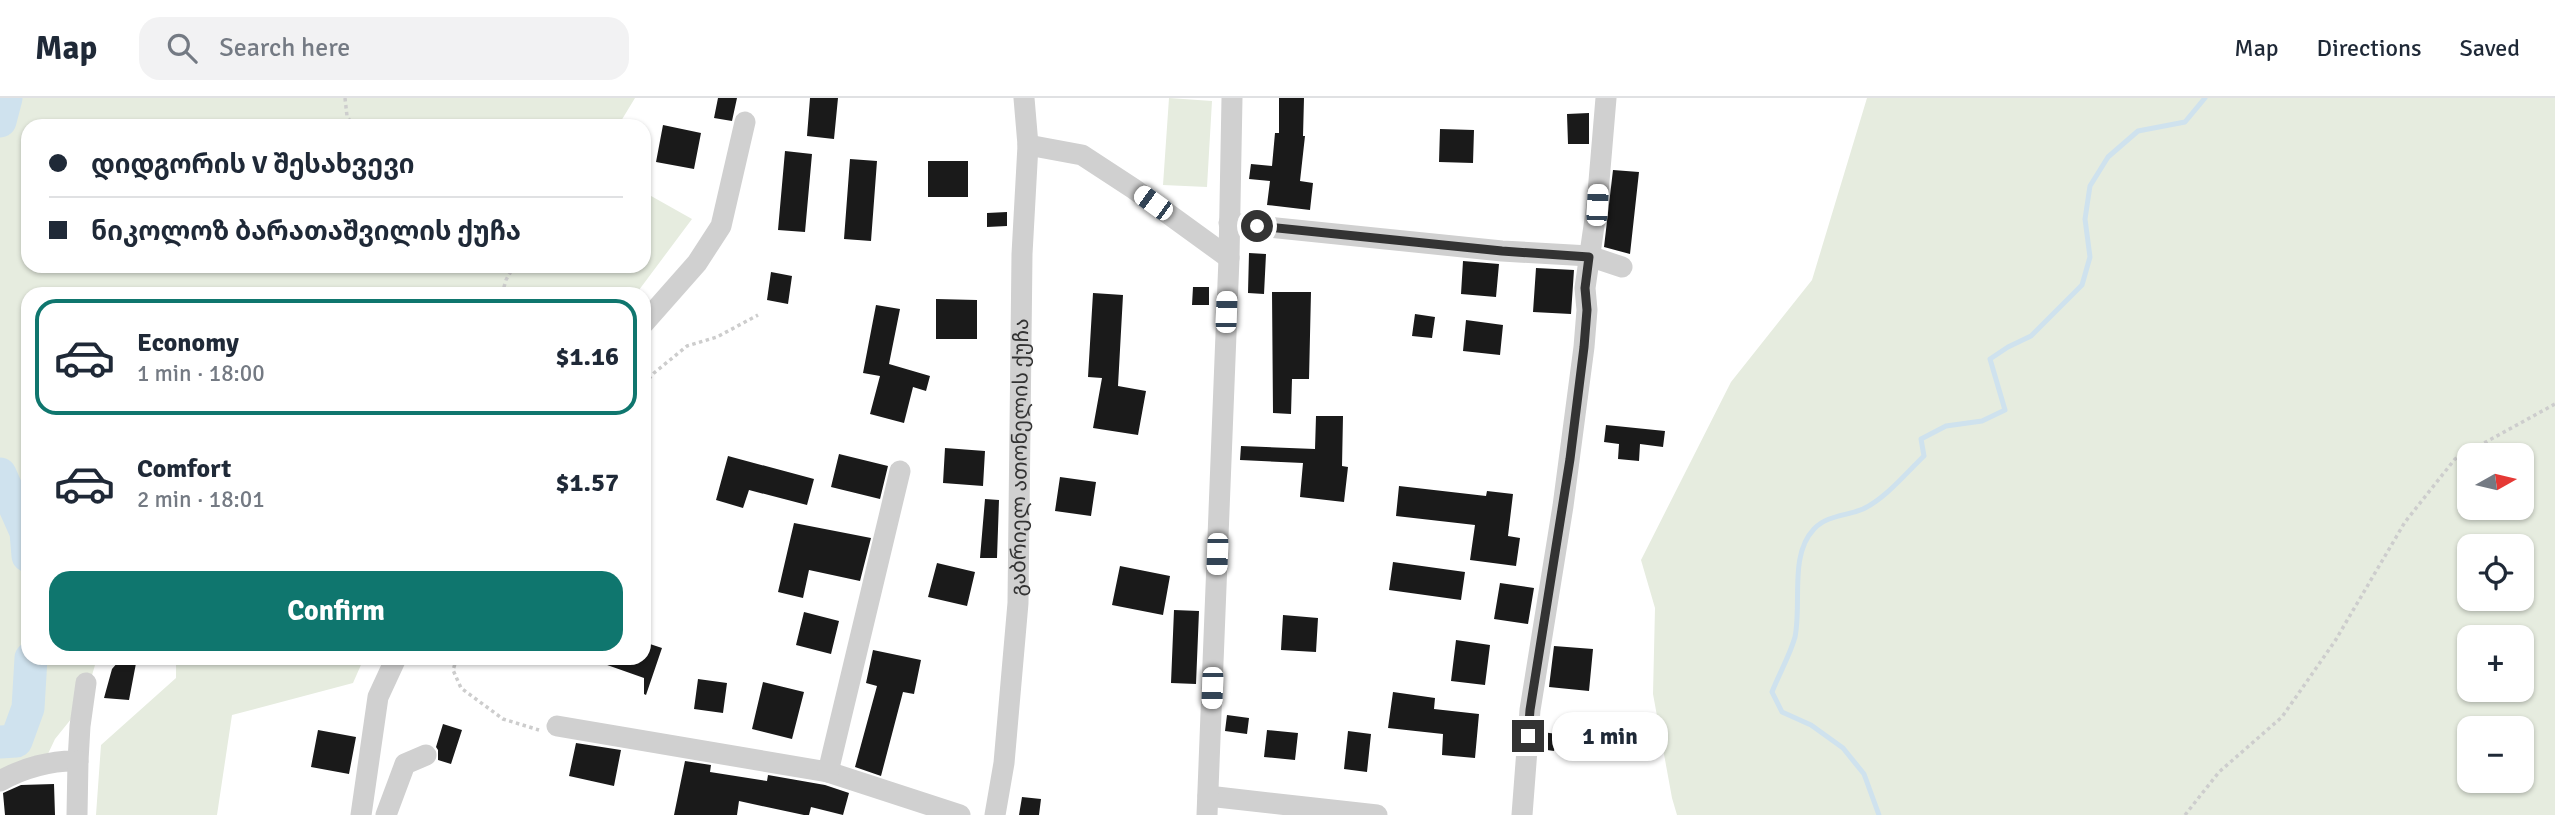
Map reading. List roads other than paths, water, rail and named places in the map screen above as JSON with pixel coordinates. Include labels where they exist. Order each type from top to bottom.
[{"type":"street","name":"გაბრიელ ათონელის ქუჩა","points":[[995,815],[1004,763],[1018,603],[1022,254],[1028,145],[1024,98]]},
{"type":"street","points":[[1232,98],[1208,805],[1377,815]]},
{"type":"street","points":[[1522,815],[1530,710],[1563,506],[1584,347],[1587,310],[1585,288],[1597,205],[1606,98]]},
{"type":"street","points":[[651,315],[697,263],[721,226],[745,122]]},
{"type":"street","points":[[1028,145],[1082,155],[1228,258]]},
{"type":"street","points":[[1229,223],[1502,251],[1589,257],[1622,267]]},
{"type":"street","points":[[828,772],[900,471]]},
{"type":"street","points":[[361,815],[378,697],[393,665]]},
{"type":"street","points":[[77,815],[80,726],[86,683]]},
{"type":"street","points":[[557,726],[828,772],[960,815]]},
{"type":"street","points":[[386,815],[405,764],[426,755]]},
{"type":"street","points":[[0,781],[40,765],[78,761]]},
{"type":"waterway","points":[[0,121],[6,98]]},
{"type":"waterway","points":[[1879,815],[1864,774],[1843,748],[1811,725],[1782,712],[1772,692],[1795,637],[1799,566],[1806,540],[1819,524],[1863,509],[1888,492],[1924,456],[1921,439],[1946,426],[1982,421],[2005,410],[1990,359],[2031,336],[2082,285],[2090,257],[2085,219],[2090,186],[2108,157],[2138,131],[2185,122],[2205,98]]},
{"type":"waterway","points":[[0,474],[21,521]]},
{"type":"waterway","points":[[0,742],[16,741],[28,708],[31,665]]}]
